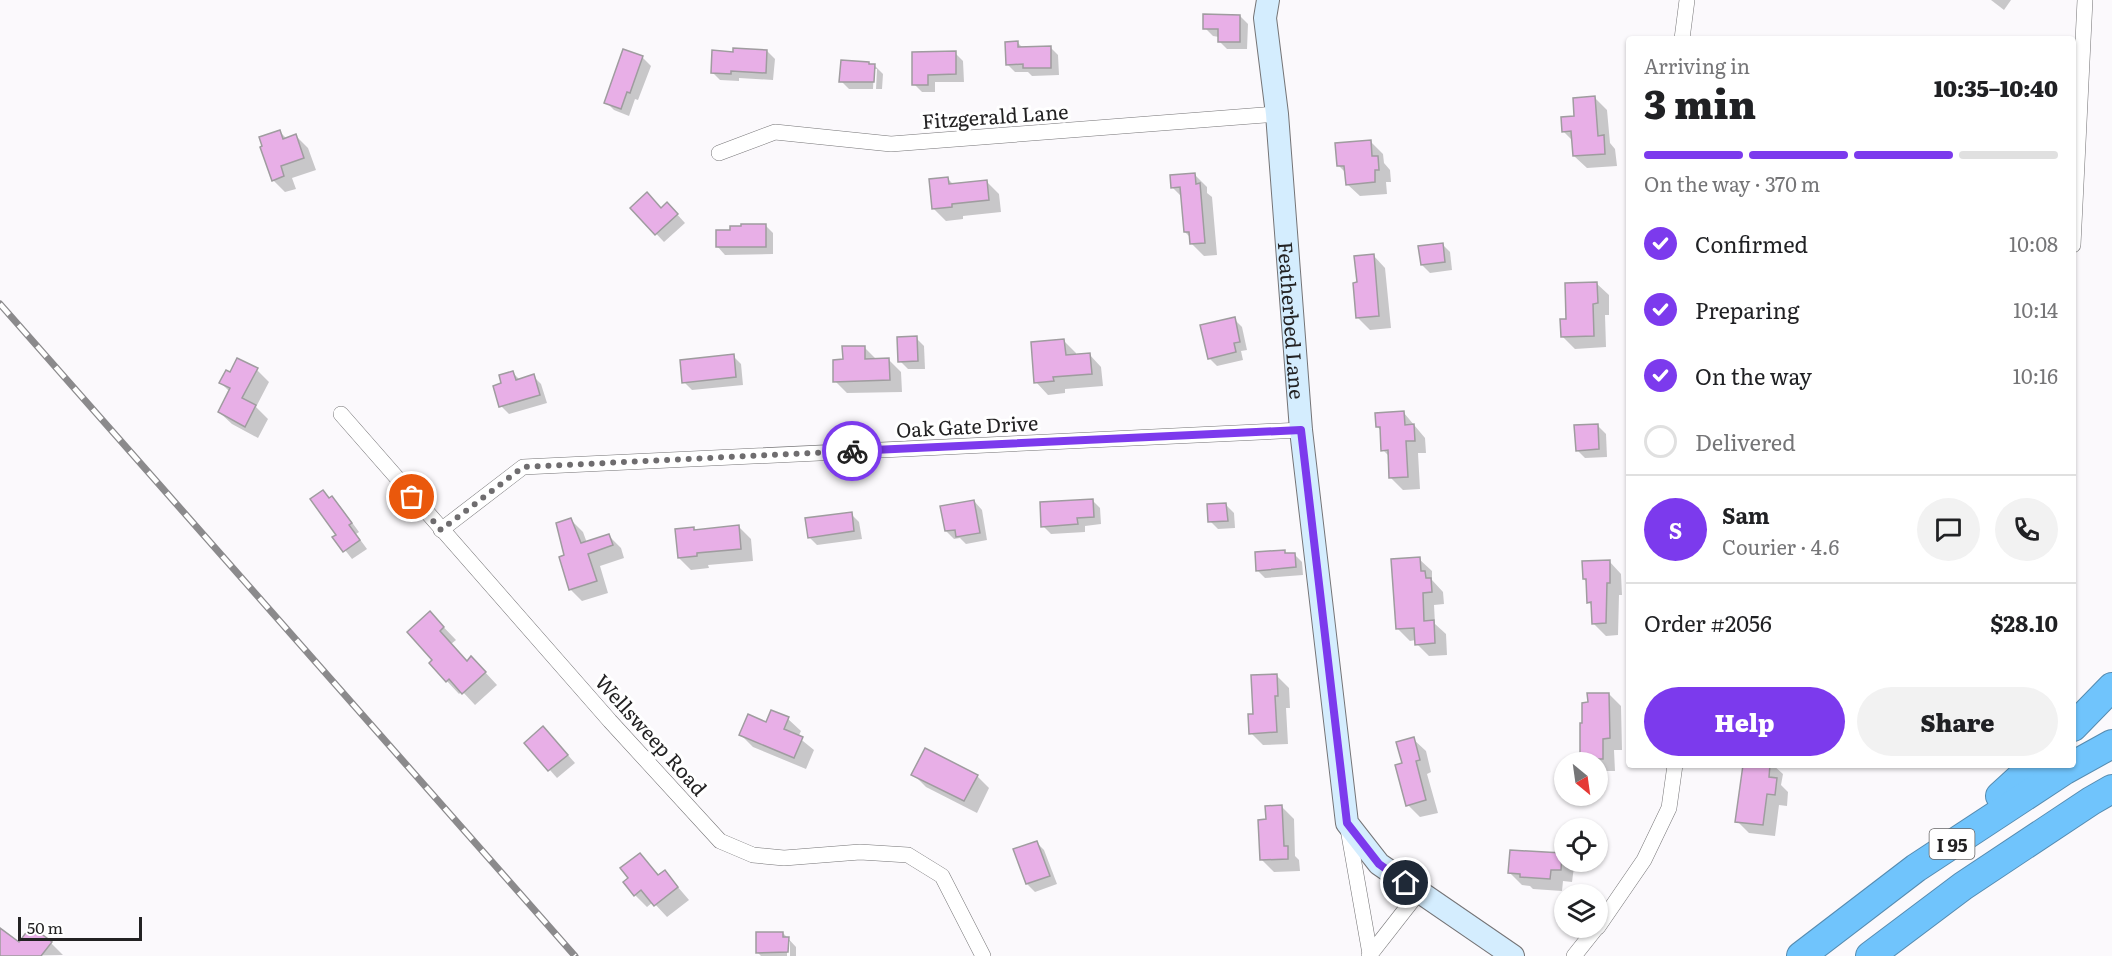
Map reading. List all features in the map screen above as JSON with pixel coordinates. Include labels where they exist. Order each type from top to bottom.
[{"type":"highway","points":[[2076,724],[2112,687]]},
{"type":"highway","name":"I 95","points":[[2076,764],[2112,744]]},
{"type":"highway","points":[[1916,868],[2031,768]]},
{"type":"highway","name":"I 95","points":[[1801,956],[1916,868],[2069,768]]},
{"type":"highway","name":"I 95","points":[[1870,956],[1963,886],[2112,789]]},
{"type":"street","name":"Featherbed Lane","points":[[1268,0],[1265,18],[1277,114],[1301,430],[1347,823]]},
{"type":"street","points":[[1682,36],[1688,0]]},
{"type":"street","points":[[2076,184],[2085,0]]},
{"type":"street","name":"Fitzgerald Lane","points":[[719,153],[774,132],[891,144],[1277,114]]},
{"type":"street","name":"Wellsweep Road","points":[[341,414],[610,721],[720,840],[753,855],[784,858],[860,852],[908,855],[942,876],[983,956]]},
{"type":"street","name":"Oak Gate Drive","points":[[441,530],[523,467],[1301,430]]},
{"type":"street","points":[[1608,911],[1644,860],[1669,808],[1675,768]]},
{"type":"street","points":[[1347,823],[1379,864],[1513,956]]},
{"type":"street","points":[[1347,823],[1370,955]]},
{"type":"street","points":[[1370,955],[1419,892]]},
{"type":"street","points":[[1574,956],[1588,938]]},
{"type":"building","points":[[1203,14],[1240,15],[1240,42],[1218,42],[1218,29],[1203,29]]},
{"type":"building","points":[[1018,41],[1018,47],[1051,46],[1051,68],[1023,68],[1023,64],[1006,65],[1005,42]]},
{"type":"building","points":[[733,48],[767,50],[766,73],[731,71],[731,74],[711,73],[712,50],[733,52]]},
{"type":"building","points":[[623,49],[643,56],[630,93],[627,92],[621,109],[604,103]]},
{"type":"building","points":[[956,51],[956,74],[928,75],[928,85],[912,85],[912,52]]},
{"type":"building","points":[[841,60],[875,64],[874,82],[839,82]]},
{"type":"building","points":[[1595,96],[1598,136],[1604,135],[1605,154],[1573,156],[1571,131],[1562,132],[1561,117],[1574,116],[1573,98]]},
{"type":"building","points":[[280,130],[283,139],[296,134],[304,158],[281,166],[284,176],[272,181],[260,147],[262,146],[259,137]]},
{"type":"building","points":[[1371,140],[1372,156],[1378,156],[1379,170],[1375,170],[1375,182],[1346,185],[1344,166],[1337,166],[1335,143]]},
{"type":"building","points":[[1195,173],[1196,184],[1200,183],[1205,243],[1190,244],[1189,232],[1184,232],[1180,187],[1171,188],[1170,175]]},
{"type":"building","points":[[948,177],[949,184],[987,180],[989,200],[952,204],[952,207],[932,209],[929,179]]},
{"type":"building","points":[[647,192],[661,208],[667,202],[678,214],[655,235],[630,208]]},
{"type":"building","points":[[741,224],[766,224],[766,247],[716,247],[716,230],[730,230],[730,226],[741,226]]},
{"type":"building","points":[[1443,243],[1445,262],[1421,265],[1418,246]]},
{"type":"building","points":[[1374,254],[1379,316],[1356,318],[1353,283],[1357,282],[1354,256]]},
{"type":"building","points":[[1597,282],[1598,303],[1593,304],[1594,336],[1561,337],[1560,319],[1566,319],[1565,283]]},
{"type":"building","points":[[1235,317],[1240,342],[1234,343],[1236,352],[1208,359],[1200,325]]},
{"type":"building","points":[[917,336],[918,361],[898,362],[897,337]]},
{"type":"building","points":[[1064,339],[1066,355],[1090,353],[1092,374],[1053,377],[1054,381],[1034,383],[1031,342]]},
{"type":"building","points":[[842,346],[865,346],[865,359],[889,358],[890,380],[833,382],[833,360],[843,359]]},
{"type":"building","points":[[734,354],[736,377],[682,383],[680,360]]},
{"type":"building","points":[[237,358],[258,368],[242,398],[256,405],[245,427],[218,412],[230,388],[219,383],[226,370],[230,372]]},
{"type":"building","points":[[513,371],[516,380],[534,374],[540,395],[499,407],[493,386],[501,383],[499,375]]},
{"type":"building","points":[[1404,411],[1405,425],[1414,424],[1415,441],[1406,441],[1408,477],[1389,478],[1388,450],[1381,451],[1380,427],[1376,427],[1375,413]]},
{"type":"building","points":[[1598,424],[1599,449],[1576,451],[1574,425]]},
{"type":"building","points":[[323,490],[329,498],[332,496],[352,523],[349,525],[360,540],[343,552],[332,537],[336,535],[310,499]]},
{"type":"building","points":[[1093,499],[1094,517],[1077,518],[1078,524],[1041,527],[1040,502]]},
{"type":"building","points":[[974,500],[980,533],[956,537],[955,530],[945,531],[940,506]]},
{"type":"building","points":[[1226,503],[1228,521],[1208,522],[1207,504]]},
{"type":"building","points":[[852,512],[854,531],[808,538],[805,518]]},
{"type":"building","points":[[571,518],[581,543],[609,534],[613,545],[588,554],[597,581],[569,590],[559,557],[564,555],[556,523]]},
{"type":"building","points":[[739,525],[741,549],[697,553],[697,556],[678,558],[675,529],[694,527],[694,530]]},
{"type":"building","points":[[1285,550],[1285,553],[1295,553],[1296,567],[1256,571],[1255,552]]},
{"type":"building","points":[[1420,557],[1421,571],[1425,571],[1426,578],[1431,578],[1432,592],[1423,593],[1424,621],[1434,620],[1435,643],[1415,645],[1414,628],[1396,629],[1391,559]]},
{"type":"building","points":[[1610,560],[1606,623],[1592,624],[1591,602],[1587,603],[1586,579],[1583,579],[1582,561]]},
{"type":"building","points":[[430,611],[444,627],[440,631],[467,661],[471,656],[486,672],[462,694],[449,679],[446,682],[429,663],[432,660],[407,632]]},
{"type":"building","points":[[1277,674],[1278,696],[1275,696],[1277,732],[1249,734],[1248,714],[1253,714],[1251,675]]},
{"type":"building","points":[[1587,693],[1609,693],[1610,738],[1603,739],[1603,752],[1580,752],[1582,703],[1588,702]]},
{"type":"building","points":[[771,710],[789,717],[784,729],[803,737],[794,758],[739,735],[748,714],[766,722]]},
{"type":"building","points":[[543,726],[568,755],[548,771],[524,743]]},
{"type":"building","points":[[1414,737],[1420,760],[1416,761],[1426,800],[1406,806],[1395,765],[1402,763],[1396,742]]},
{"type":"building","points":[[925,748],[978,775],[964,801],[911,775]]},
{"type":"building","points":[[1743,768],[1770,768],[1769,777],[1777,778],[1775,795],[1767,794],[1763,825],[1735,822]]},
{"type":"building","points":[[1282,805],[1284,846],[1288,846],[1288,859],[1260,860],[1258,820],[1266,819],[1265,806]]},
{"type":"building","points":[[1037,841],[1050,876],[1026,884],[1013,849]]},
{"type":"building","points":[[1510,850],[1554,853],[1554,870],[1551,870],[1550,879],[1520,877],[1520,874],[1508,873]]},
{"type":"building","points":[[640,853],[658,875],[665,870],[678,887],[654,906],[641,890],[634,896],[623,882],[628,878],[620,868]]},
{"type":"building","points":[[31,926],[52,942],[41,956],[0,956],[0,928],[19,942]]},
{"type":"building","points":[[756,932],[783,932],[783,937],[789,937],[788,952],[756,953]]},
{"type":"railway","points":[[0,304],[575,956]]},
{"type":"way so far","points":[[412,497],[441,530],[523,467],[852,451]]},
{"type":"route","points":[[852,451],[1301,430],[1347,823],[1379,864],[1406,883]]}]
